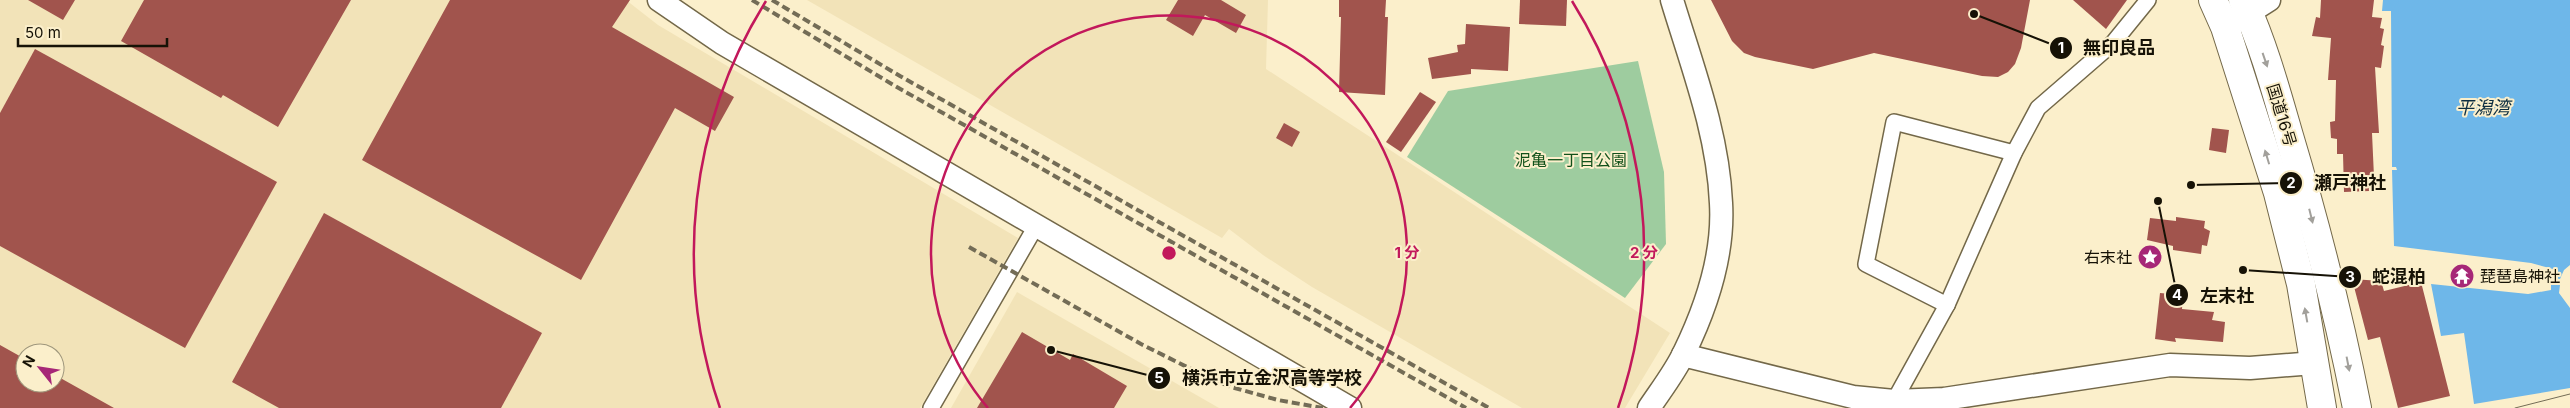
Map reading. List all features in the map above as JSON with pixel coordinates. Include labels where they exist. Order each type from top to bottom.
[{"type":"highway","name":"国道16号","points":[[2213,0],[2225,28],[2278,193],[2300,284],[2322,408]]},
{"type":"highway","name":"国道16号","points":[[2254,5],[2303,183],[2344,344],[2357,408]]},
{"type":"street","points":[[659,0],[722,43],[1350,408]]},
{"type":"street","points":[[1649,408],[1683,355],[1700,314],[1716,262],[1721,204],[1715,151],[1702,99],[1672,0]]},
{"type":"street","points":[[1894,401],[1947,305],[2014,153],[2038,108],[2113,43],[2148,0]]},
{"type":"street","points":[[2225,28],[2254,5]]},
{"type":"street","points":[[1947,305],[1866,264],[1894,122],[2014,153]]},
{"type":"street","points":[[931,408],[1036,226]]},
{"type":"street","points":[[1683,355],[1852,402],[1945,403],[2170,365],[2250,368],[2314,363]]},
{"type":"shaded area","points":[[0,0],[626,0],[658,25],[1018,238],[920,408],[0,408]]},
{"type":"shaded area","points":[[807,0],[1268,0],[1266,69],[1670,333],[1625,408],[1522,408],[1312,287],[1263,255],[1229,229],[1222,238]]},
{"type":"shaded area","points":[[1017,292],[1219,408],[951,408]]},
{"type":"green space","name":"泥亀一丁目公園","points":[[1638,61],[1664,172],[1666,244],[1625,298],[1407,157],[1448,91]]},
{"type":"water","name":"平潟湾","points":[[2383,0],[2570,0],[2570,265],[2564,270],[2560,279],[2552,278],[2553,269],[2531,263],[2394,246],[2392,170],[2397,170],[2396,167],[2392,167],[2391,11],[2382,11]]},
{"type":"water","points":[[2431,284],[2528,294],[2551,290],[2551,284],[2560,285],[2559,293],[2570,308],[2570,388],[2474,404],[2464,333],[2441,336]]},
{"type":"building","points":[[28,0],[75,0],[63,20]]},
{"type":"building","points":[[144,0],[351,0],[278,127],[223,95],[221,98],[121,41]]},
{"type":"building","points":[[450,0],[630,0],[612,27],[734,97],[715,131],[675,108],[581,280],[362,160]]},
{"type":"building","points":[[1178,0],[1221,0],[1246,15],[1236,33],[1205,15],[1193,36],[1166,20]]},
{"type":"building","points":[[1339,0],[1386,0],[1385,17],[1388,17],[1385,95],[1339,92],[1341,17],[1339,17]]},
{"type":"building","points":[[1520,0],[1567,0],[1566,26],[1519,24]]},
{"type":"building","points":[[1711,0],[2030,0],[2021,48],[2015,64],[2008,72],[1998,77],[1982,76],[1874,53],[1813,69],[1755,57],[1744,53],[1732,41]]},
{"type":"building","points":[[2073,0],[2127,0],[2106,29]]},
{"type":"building","points":[[2321,0],[2374,0],[2372,17],[2382,18],[2380,28],[2384,29],[2381,45],[2384,46],[2381,68],[2375,67],[2379,133],[2372,133],[2374,177],[2368,179],[2369,191],[2344,192],[2343,154],[2337,154],[2337,139],[2331,138],[2330,122],[2335,121],[2336,80],[2328,80],[2331,38],[2312,36],[2316,17],[2320,18]]},
{"type":"building","points":[[1466,24],[1510,27],[1508,71],[1471,69],[1471,74],[1432,79],[1428,58],[1458,52],[1457,45],[1465,44]]},
{"type":"building","points":[[35,49],[277,182],[185,348],[0,246],[0,113]]},
{"type":"building","points":[[1420,92],[1436,102],[1401,152],[1386,142]]},
{"type":"building","points":[[1284,123],[1300,132],[1292,147],[1276,138]]},
{"type":"building","points":[[2212,128],[2229,130],[2226,153],[2209,150]]},
{"type":"building","points":[[324,213],[542,333],[501,408],[279,408],[232,382]]},
{"type":"building","points":[[2176,217],[2205,221],[2204,228],[2210,231],[2207,246],[2202,245],[2201,254],[2173,250],[2173,246],[2147,240],[2150,218],[2176,221]]},
{"type":"building","points":[[2352,279],[2381,281],[2384,291],[2421,282],[2450,396],[2398,408],[2380,337],[2368,340]]},
{"type":"building","points":[[2160,293],[2183,295],[2182,309],[2214,312],[2212,320],[2225,322],[2223,342],[2175,338],[2176,342],[2155,339]]},
{"type":"building","points":[[1022,332],[1070,360],[1073,354],[1127,386],[1114,408],[977,408]]},
{"type":"building","points":[[0,345],[15,353],[15,393],[65,393],[65,381],[114,408],[0,408]]},
{"type":"tram line","points":[[2515,408],[2570,394]]},
{"type":"railway","points":[[752,0],[895,86],[1466,408]]},
{"type":"railway","points":[[772,0],[900,76],[1489,408]]},
{"type":"railway","points":[[969,247],[1141,344],[1199,373],[1231,387],[1278,400],[1323,408]]},
{"type":"place","name":"無印良品","points":[[1974,14]]},
{"type":"place","name":"瀬戸神社","points":[[2191,185]]},
{"type":"place","name":"左末社","points":[[2158,201]]},
{"type":"place","name":"右末社","points":[[2150,257]]},
{"type":"place","name":"蛇混柏","points":[[2243,270]]},
{"type":"place","name":"琵琶島神社","points":[[2462,276]]},
{"type":"place","name":"横浜市立金沢高等学校","points":[[1051,350]]}]
